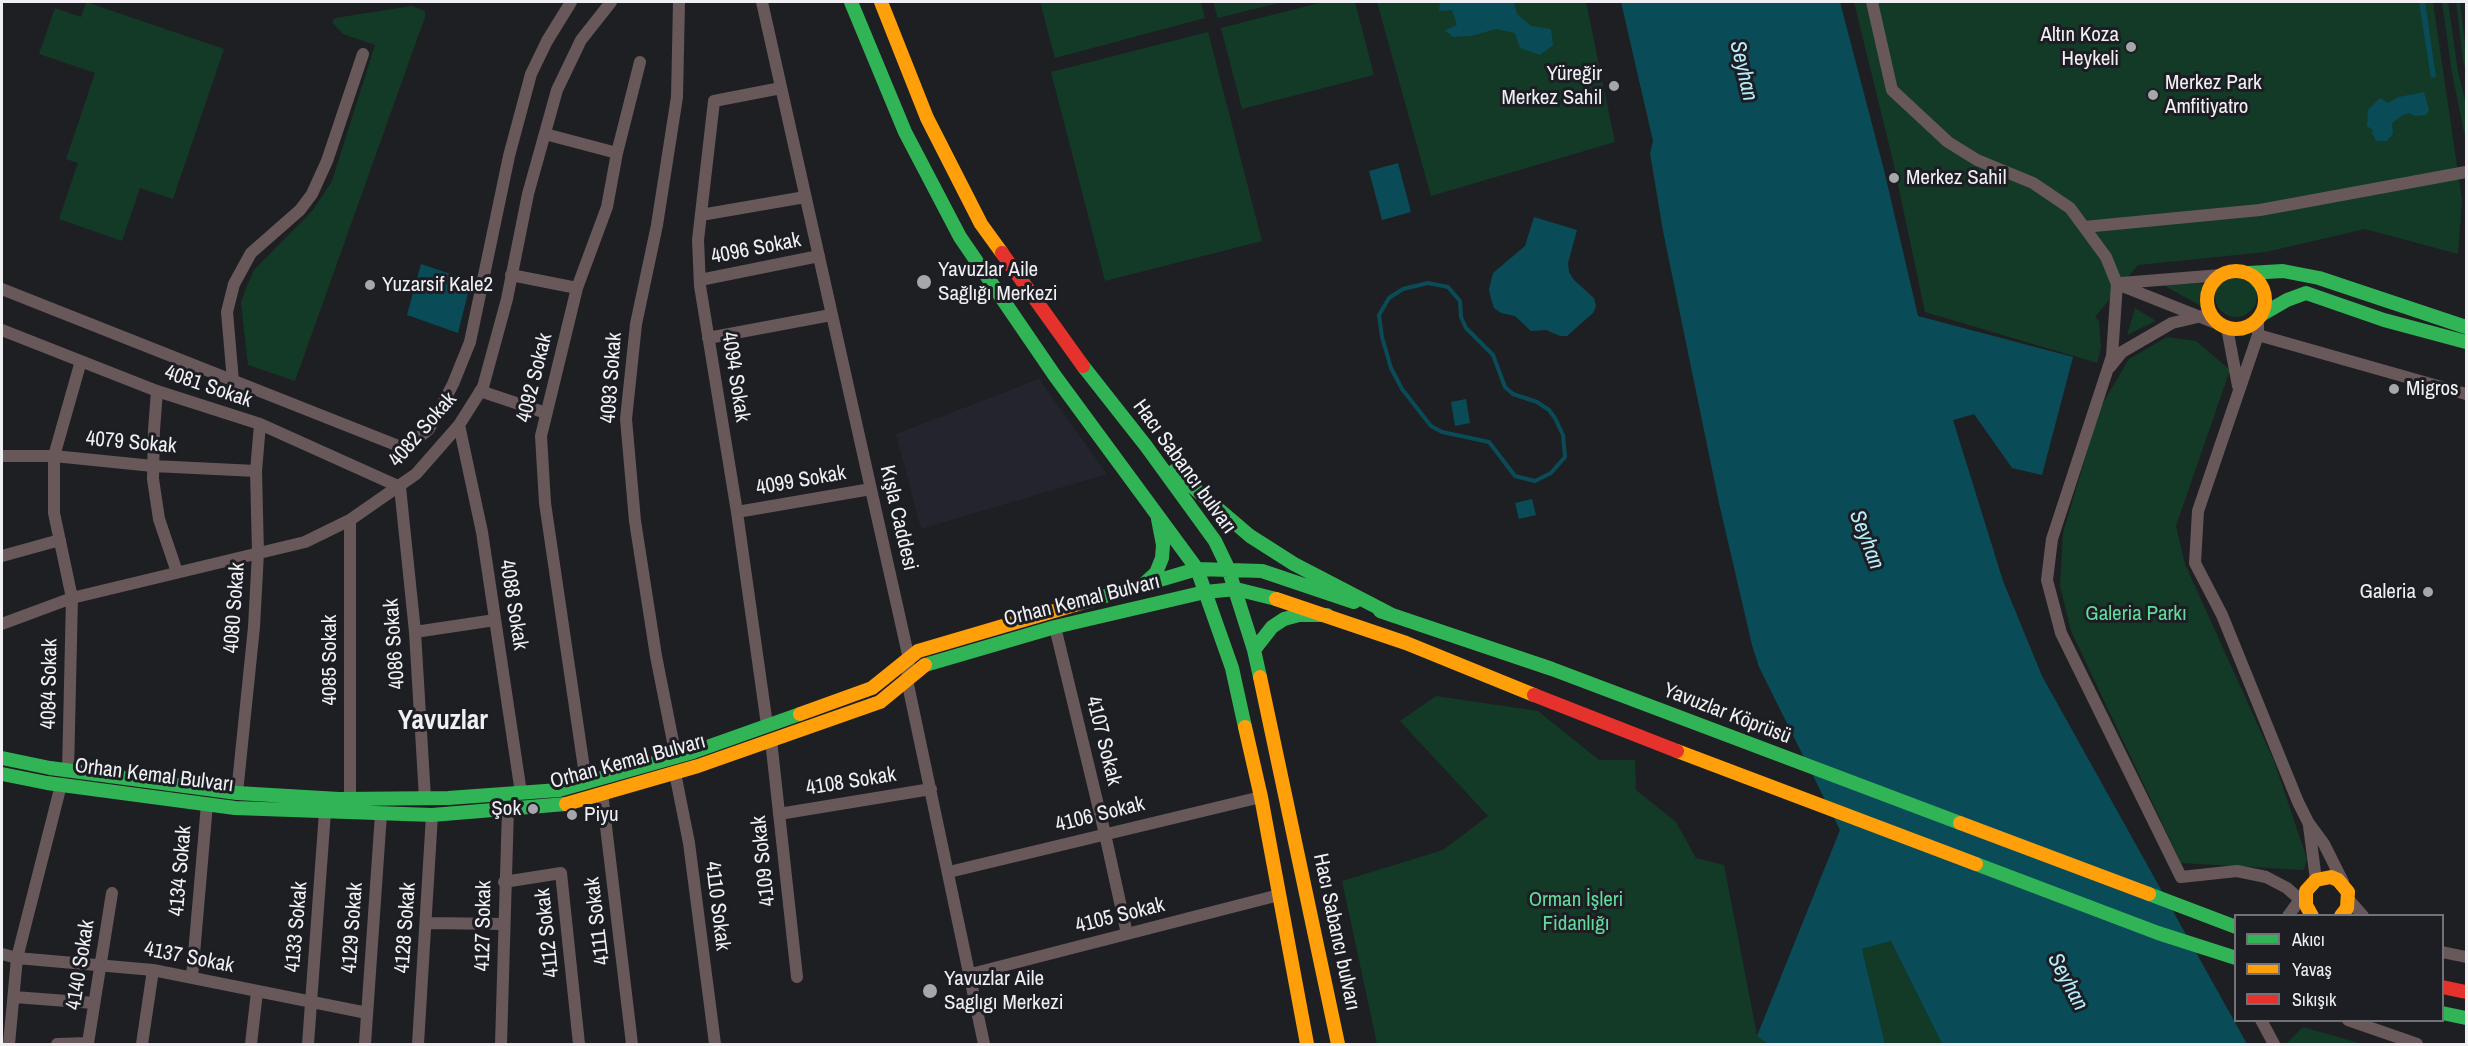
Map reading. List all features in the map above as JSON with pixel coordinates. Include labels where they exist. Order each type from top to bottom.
[{"type":"main road","points":[[851,2],[905,132],[960,237],[1055,376],[1156,510],[1197,569],[1232,668],[1261,797],[1307,1044]]},
{"type":"main road","name":"Hacı Sabancı bulvarı","points":[[881,2],[927,118],[981,224],[1079,362],[1146,446],[1215,541],[1228,568],[1254,650],[1338,1044]]},
{"type":"main road","points":[[2466,327],[2319,278],[2283,271],[2248,273],[2230,271],[2221,274],[2214,281],[2206,299],[2207,308],[2223,326],[2246,328],[2259,323],[2287,300],[2306,293],[2384,320],[2466,342]]},
{"type":"main road","points":[[2248,273],[2262,287],[2265,296],[2265,306],[2259,323]]},
{"type":"main road","points":[[1146,446],[1250,536],[1294,564],[1394,616]]},
{"type":"main road","points":[[1144,584],[1156,573],[1162,558],[1163,544],[1156,510]]},
{"type":"main road","name":"Yavuzlar Köprüsü","points":[[1197,569],[1228,568],[1262,571],[1552,669],[2234,927]]},
{"type":"main road","name":"Orhan Kemal Bulvarı","points":[[2,758],[68,771],[237,793],[350,799],[425,798],[559,790],[676,757],[872,688],[918,651],[1197,569]]},
{"type":"main road","name":"Orhan Kemal Bulvarı","points":[[2,774],[61,785],[236,808],[432,815],[562,805],[675,772],[880,702],[925,665],[1055,627],[1205,592],[1236,589]]},
{"type":"main road","points":[[1236,589],[1271,597],[1328,615],[1406,643],[1574,711],[2146,929],[2234,958]]},
{"type":"main road","points":[[1254,650],[1272,627],[1284,619],[1299,615],[1328,615]]},
{"type":"main road","points":[[2306,903],[2316,880],[2331,877],[2344,885],[2349,900],[2343,914]]},
{"type":"main road","points":[[2444,987],[2466,992]]},
{"type":"main road","points":[[2444,1013],[2466,1018]]},
{"type":"street","points":[[2,289],[401,447],[412,442],[429,429],[453,384],[470,342],[509,156],[531,74],[547,41],[571,2]]},
{"type":"street","name":"4082 Sokak","points":[[2,624],[72,598],[305,542],[350,520],[416,474],[459,425],[480,391],[511,275],[528,194],[557,90],[580,40],[611,2]]},
{"type":"street","name":"4093 Sokak","points":[[676,757],[656,656],[635,521],[626,419],[636,324],[657,225],[677,97],[679,2]]},
{"type":"street","name":"Kışla Caddesi","points":[[762,2],[909,659],[907,680],[984,1044]]},
{"type":"street","points":[[1872,2],[1892,90],[1948,142],[1977,160],[2033,183],[2070,208],[2106,257],[2117,284],[2112,356],[2052,539],[2047,580],[2061,633],[2181,877],[2237,871],[2266,877],[2287,888],[2306,903],[2290,914]]},
{"type":"street","points":[[233,381],[227,312],[234,284],[251,253],[300,210],[312,194],[327,161],[363,54]]},
{"type":"street","name":"4092 Sokak","points":[[586,782],[545,503],[541,436],[577,288],[607,207],[617,153],[640,62]]},
{"type":"street","name":"4094 Sokak","points":[[767,725],[737,512],[708,338],[700,280],[698,240],[714,101],[781,88]]},
{"type":"street","points":[[545,134],[617,153]]},
{"type":"street","points":[[2084,227],[2260,210],[2466,172]]},
{"type":"street","points":[[701,215],[805,197]]},
{"type":"street","name":"4096 Sokak","points":[[700,280],[819,256]]},
{"type":"street","points":[[2117,284],[2221,274]]},
{"type":"street","points":[[511,275],[577,288]]},
{"type":"street","points":[[2117,284],[2223,326],[2239,390]]},
{"type":"street","points":[[708,338],[831,315]]},
{"type":"street","points":[[2107,370],[2122,352],[2172,323],[2202,316]]},
{"type":"street","points":[[2344,885],[2324,844],[2308,822],[2222,615],[2195,563],[2198,511],[2259,323],[2466,394]]},
{"type":"street","name":"4081 Sokak","points":[[2,330],[157,390],[260,424],[400,487]]},
{"type":"street","name":"4084 Sokak","points":[[68,771],[72,598],[54,513],[54,456],[81,361]]},
{"type":"street","points":[[157,390],[153,466],[159,519],[177,572]]},
{"type":"street","points":[[480,391],[546,413]]},
{"type":"street","name":"4080 Sokak","points":[[237,793],[254,627],[258,553],[256,471],[260,424]]},
{"type":"street","name":"4088 Sokak","points":[[459,425],[482,532],[521,793]]},
{"type":"street","name":"4079 Sokak","points":[[2,456],[54,456],[153,466],[256,471]]},
{"type":"street","name":"4086 Sokak","points":[[400,487],[416,632],[425,798]]},
{"type":"street","name":"4099 Sokak","points":[[737,512],[872,489]]},
{"type":"street","name":"4085 Sokak","points":[[350,520],[350,799]]},
{"type":"street","points":[[2,556],[60,540]]},
{"type":"street","points":[[416,632],[495,620]]},
{"type":"street","name":"4107 Sokak","points":[[1055,627],[1127,934]]},
{"type":"street","name":"4109 Sokak","points":[[771,740],[797,977]]},
{"type":"street","name":"4110 Sokak","points":[[675,772],[689,843],[715,1044]]},
{"type":"street","points":[[9,1044],[17,958],[61,785]]},
{"type":"street","name":"4108 Sokak","points":[[779,814],[931,789]]},
{"type":"street","name":"4111 Sokak","points":[[602,793],[632,1044]]},
{"type":"street","name":"4106 Sokak","points":[[949,872],[1261,797]]},
{"type":"street","name":"4134 Sokak","points":[[192,977],[207,804]]},
{"type":"street","name":"4127 Sokak","points":[[501,1044],[504,882],[508,809]]},
{"type":"street","name":"4133 Sokak","points":[[308,1044],[325,812]]},
{"type":"street","name":"4129 Sokak","points":[[365,1044],[381,814]]},
{"type":"street","name":"4128 Sokak","points":[[418,1044],[432,815]]},
{"type":"street","points":[[2308,822],[2316,880]]},
{"type":"street","name":"4112 Sokak","points":[[504,882],[561,873],[579,1044]]},
{"type":"street","name":"4140 Sokak","points":[[57,1044],[88,1043],[112,893]]},
{"type":"street","name":"4105 Sokak","points":[[970,974],[1279,895]]},
{"type":"street","points":[[2349,900],[2362,914]]},
{"type":"street","points":[[426,923],[504,924]]},
{"type":"street","points":[[2444,952],[2466,957]]},
{"type":"street","name":"4137 Sokak","points":[[2,954],[17,958],[153,970],[367,1013]]},
{"type":"street","points":[[142,1044],[153,970]]},
{"type":"street","points":[[251,1044],[257,992]]},
{"type":"street","points":[[14,997],[94,1003]]},
{"type":"street","points":[[2262,1022],[2274,1044]]},
{"type":"street","points":[[2354,1022],[2417,1044]]},
{"type":"shaded area","points":[[1039,379],[1107,474],[921,529],[896,434]]},
{"type":"green space","points":[[86,2],[224,49],[173,199],[140,188],[122,241],[59,219],[78,163],[66,159],[95,73],[39,54],[55,8],[81,17]]},
{"type":"green space","points":[[1040,2],[1201,2],[1205,18],[1055,58]]},
{"type":"green space","points":[[1213,2],[1283,2],[1218,18]]},
{"type":"green space","points":[[1323,2],[1355,2],[1374,75],[1242,109],[1221,28]]},
{"type":"green space","points":[[1377,2],[1586,2],[1615,142],[1431,196]]},
{"type":"green space","points":[[1854,2],[2433,2],[2462,200],[2458,254],[2365,229],[2266,252],[2138,265],[2095,317],[2099,321],[2101,348],[2097,363],[1925,312],[1893,161]]},
{"type":"green space","points":[[2442,2],[2448,2],[2458,72],[2466,104],[2466,142],[2452,73]]},
{"type":"green space","points":[[2456,2],[2460,2],[2466,72],[2463,60]]},
{"type":"green space","points":[[412,6],[425,11],[425,17],[295,381],[248,365],[241,303],[246,288],[254,270],[313,210],[332,181],[375,45],[343,34],[332,22],[335,18]]},
{"type":"green space","points":[[1208,32],[1262,241],[1105,281],[1051,72]]},
{"type":"green space","points":[[2236,275],[2244,276],[2251,281],[2256,288],[2256,304],[2251,311],[2244,316],[2236,317],[2228,316],[2221,311],[2216,304],[2215,296],[2216,288],[2221,281],[2228,276]]},
{"type":"green space","points":[[2202,283],[2201,306],[2163,285]]},
{"type":"green space","points":[[2135,308],[2156,321],[2127,335]]},
{"type":"green space","name":"Galeria Parkı","points":[[2167,337],[2196,341],[2230,370],[2176,526],[2185,564],[2274,761],[2307,859],[2304,870],[2181,863],[2071,631],[2060,586],[2063,533],[2100,408],[2129,359]]},
{"type":"green space","name":"Orman İşleri Fidanlığı","points":[[1436,696],[1538,711],[1599,760],[1635,760],[1636,790],[1676,822],[1696,858],[1724,865],[1757,1035],[1768,1044],[1377,1044],[1342,881],[1443,850],[1488,816],[1400,721]]},
{"type":"green space","points":[[1891,941],[1942,1044],[1885,1044],[1862,949]]},
{"type":"green space","points":[[2303,1027],[2363,1044],[2286,1044]]},
{"type":"water","points":[[1440,2],[1514,2],[1517,14],[1531,26],[1551,29],[1553,45],[1540,55],[1520,48],[1515,33],[1496,29],[1471,36],[1453,37],[1445,30],[1457,25],[1452,10],[1439,11]]},
{"type":"water","name":"Seyhan","points":[[1621,2],[1840,2],[1884,170],[1918,316],[2073,357],[2042,475],[2012,468],[1974,414],[1953,420],[2003,581],[2042,676],[2247,1044],[1942,1044],[1891,941],[1862,949],[1885,1044],[1768,1044],[1757,1036],[1840,830],[1759,667],[1752,645],[1719,503],[1663,231],[1650,153],[1653,141]]},
{"type":"water","points":[[2419,2],[2425,2],[2436,77],[2431,78]]},
{"type":"water","points":[[2424,92],[2429,110],[2426,115],[2415,116],[2409,113],[2403,115],[2392,123],[2393,133],[2387,141],[2376,141],[2373,130],[2367,126],[2368,110],[2380,98],[2388,103],[2399,97]]},
{"type":"water","points":[[1398,163],[1411,212],[1382,220],[1369,171]]},
{"type":"water","points":[[1534,217],[1577,230],[1568,263],[1569,272],[1574,280],[1594,298],[1596,306],[1593,313],[1567,336],[1560,336],[1546,330],[1531,331],[1515,316],[1501,313],[1494,308],[1491,299],[1489,289],[1493,273],[1525,246]]},
{"type":"water","points":[[421,264],[471,281],[458,333],[407,315]]},
{"type":"water","points":[[1466,399],[1470,423],[1455,426],[1451,402]]},
{"type":"water","points":[[1532,499],[1536,515],[1519,519],[1515,503]]},
{"type":"waterway","points":[[1428,283],[1448,287],[1460,301],[1461,317],[1466,328],[1493,355],[1505,387],[1513,394],[1537,402],[1549,410],[1555,418],[1563,435],[1565,457],[1551,473],[1535,481],[1515,476],[1489,442],[1442,432],[1431,426],[1402,389],[1391,368],[1382,337],[1379,315],[1389,298],[1403,289],[1428,283]]},
{"type":"traffic: fast","points":[[851,2],[905,132],[960,237],[1055,376],[1197,569],[1232,668],[1245,727]]},
{"type":"traffic: fast","points":[[2248,273],[2283,271],[2319,278],[2466,327]]},
{"type":"traffic: fast","points":[[2261,315],[2287,300],[2306,293],[2384,320],[2466,342]]},
{"type":"traffic: fast","points":[[1083,366],[1146,446],[1215,541],[1228,568],[1254,650],[1260,677]]},
{"type":"traffic: fast","points":[[1174,471],[1250,536],[1294,564],[1394,616]]},
{"type":"traffic: fast","points":[[1144,584],[1156,573],[1162,558],[1163,545],[1158,519]]},
{"type":"traffic: fast","points":[[1078,604],[1197,569],[1262,571],[1354,602]]},
{"type":"traffic: fast","points":[[925,665],[1055,627],[1205,592],[1236,589],[1276,599]]},
{"type":"traffic: fast","points":[[1380,611],[1552,669],[1960,823]]},
{"type":"traffic: fast","points":[[1254,650],[1272,627],[1284,619],[1299,615],[1327,615]]},
{"type":"traffic: fast","points":[[2,758],[50,768],[237,793],[339,799],[448,798],[559,790],[693,752],[800,714]]},
{"type":"traffic: fast","points":[[2,774],[47,783],[235,808],[432,815],[566,804]]},
{"type":"traffic: fast","points":[[1976,864],[2158,933],[2234,957]]},
{"type":"traffic: fast","points":[[2149,894],[2234,926]]},
{"type":"traffic: fast","points":[[2444,1013],[2466,1018]]},
{"type":"traffic: slow","points":[[881,2],[927,118],[981,224],[1002,253]]},
{"type":"traffic: slow","points":[[2230,271],[2242,271],[2257,279],[2265,294],[2265,300],[2265,306],[2257,321],[2242,329],[2230,329],[2215,321],[2207,306],[2207,294],[2215,279],[2230,271]]},
{"type":"traffic: slow","points":[[1276,599],[1406,643],[1534,695]]},
{"type":"traffic: slow","points":[[800,714],[872,688],[918,651],[1078,604]]},
{"type":"traffic: slow","points":[[566,804],[698,766],[880,702],[925,665]]},
{"type":"traffic: slow","points":[[1260,677],[1338,1044]]},
{"type":"traffic: slow","points":[[1245,727],[1261,797],[1307,1044]]},
{"type":"traffic: slow","points":[[1677,751],[1976,864]]},
{"type":"traffic: slow","points":[[1960,823],[2149,894]]},
{"type":"traffic: slow","points":[[2311,914],[2306,905],[2306,891],[2316,880],[2331,877],[2338,880],[2348,892],[2347,908],[2342,914]]},
{"type":"traffic: jam","points":[[1002,253],[1083,366]]},
{"type":"traffic: jam","points":[[1534,695],[1677,751]]},
{"type":"traffic: jam","points":[[2444,987],[2466,992]]},
{"type":"place","name":"Altın Koza Heykeli","points":[[2131,47]]},
{"type":"place","name":"Yüreğir Merkez Sahil","points":[[1614,86]]},
{"type":"place","name":"Merkez Park Amfitiyatro","points":[[2153,95]]},
{"type":"place","name":"Merkez Sahil","points":[[1894,178]]},
{"type":"place","name":"Yavuzlar Aile Sağlığı Merkezi","points":[[924,282]]},
{"type":"place","name":"Yuzarsif Kale2","points":[[370,285]]},
{"type":"place","name":"Migros","points":[[2394,389]]},
{"type":"place","name":"Galeria","points":[[2428,592]]},
{"type":"place","name":"Şok","points":[[533,809]]},
{"type":"place","name":"Piyu","points":[[572,815]]},
{"type":"place","name":"Yavuzlar Aile Saglıgı Merkezi","points":[[930,991]]},
{"type":"district","name":"Yavuzlar","points":[[443,722]]}]
